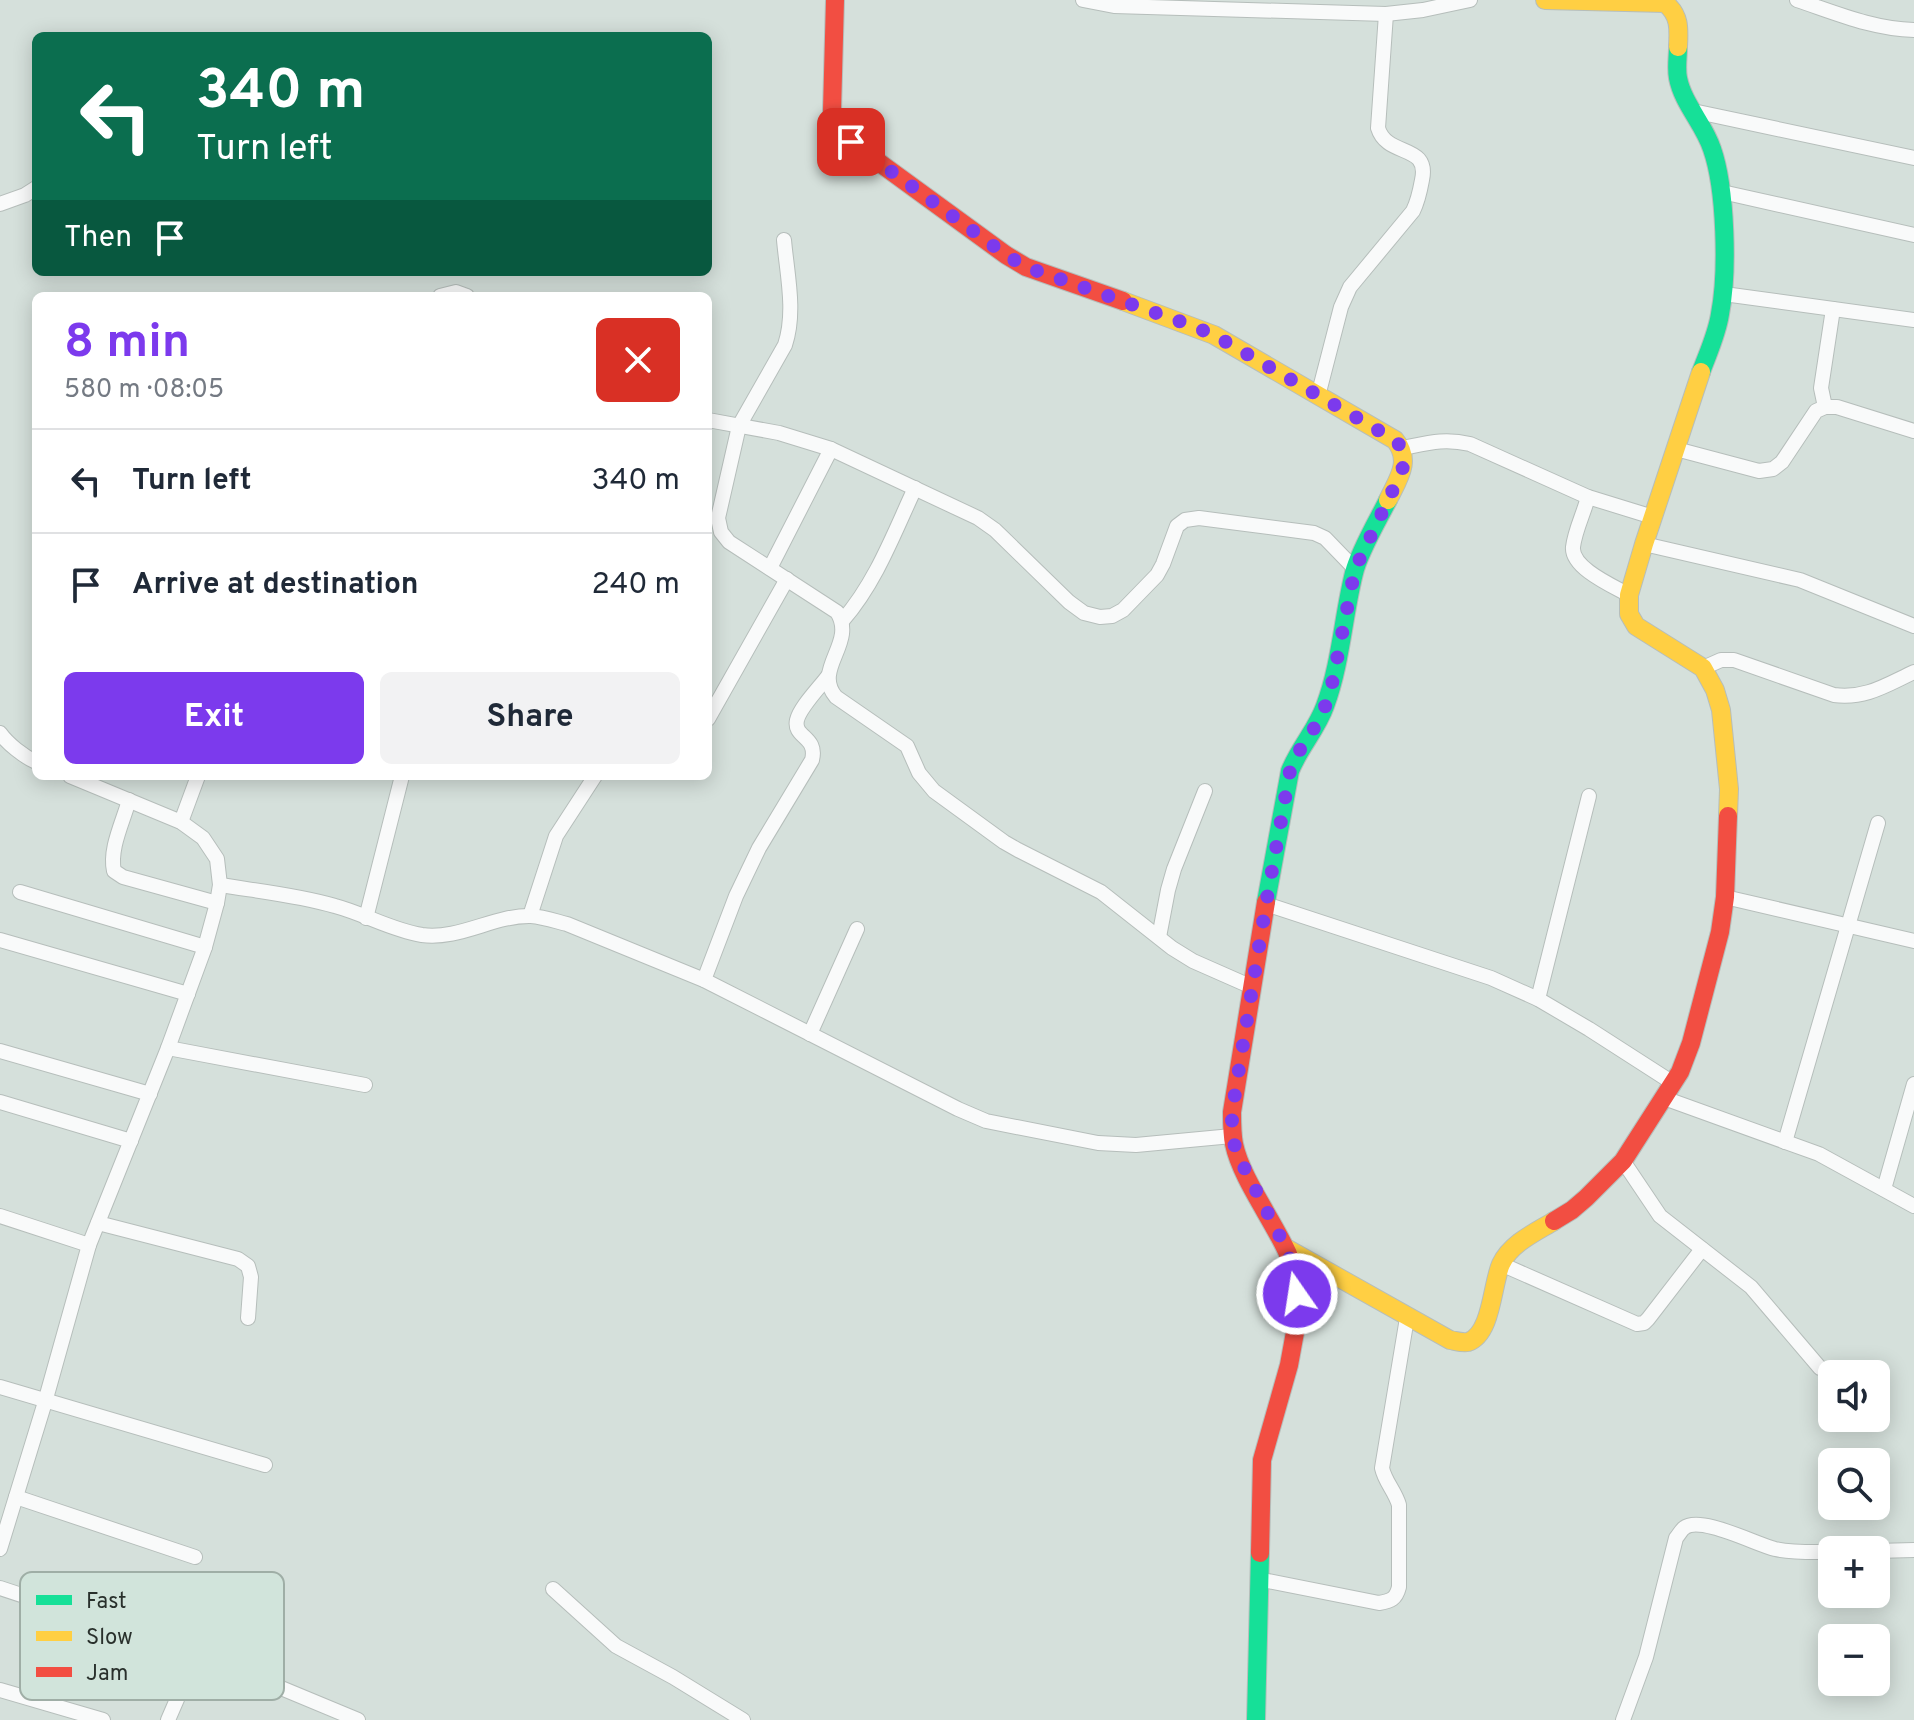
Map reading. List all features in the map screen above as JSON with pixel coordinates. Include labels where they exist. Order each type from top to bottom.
[{"type":"street","points":[[835,0],[832,111],[837,126],[851,142],[1026,267],[1214,335],[1395,440],[1403,448],[1405,459],[1402,471],[1355,569],[1326,704],[1290,771],[1232,1112],[1232,1136],[1237,1154],[1286,1248],[1297,1294],[1298,1320],[1293,1347],[1262,1460],[1257,1720]]},
{"type":"street","points":[[1083,0],[1114,6],[1386,14],[1470,0]]},
{"type":"street","points":[[1286,1248],[1450,1340],[1465,1343],[1478,1337],[1484,1326],[1501,1264],[1509,1252],[1572,1210],[1623,1161],[1669,1090],[1691,1043],[1720,932],[1725,897],[1729,789],[1721,710],[1703,668],[1636,626],[1629,614],[1629,595],[1644,544],[1720,317],[1724,294],[1722,192],[1718,167],[1678,77],[1676,12],[1666,2],[1545,0]]},
{"type":"street","points":[[1797,0],[1863,23],[1914,30]]},
{"type":"street","points":[[1318,396],[1341,307],[1350,287],[1413,211],[1424,171],[1417,156],[1381,138],[1378,128],[1386,14]]},
{"type":"street","points":[[1693,111],[1914,158]]},
{"type":"street","points":[[0,204],[32,191]]},
{"type":"street","points":[[1722,192],[1914,235]]},
{"type":"street","points":[[704,980],[736,896],[759,848],[812,760],[812,743],[800,733],[796,724],[798,715],[828,676],[844,631],[843,620],[837,612],[729,542],[713,521],[739,426],[789,333],[791,318],[784,240]]},
{"type":"street","points":[[1724,294],[1914,320]]},
{"type":"street","points":[[1825,407],[1821,388],[1833,309]]},
{"type":"street","points":[[1676,449],[1759,471],[1773,469],[1782,462],[1816,411],[1825,407],[1837,407],[1914,431]]},
{"type":"street","points":[[712,421],[779,433],[831,449],[978,518],[995,530],[1069,602],[1084,613],[1100,617],[1112,616],[1123,610],[1157,575],[1177,526],[1185,520],[1199,518],[1314,533],[1325,538],[1355,569]]},
{"type":"street","points":[[1403,448],[1435,441],[1452,440],[1470,444],[1588,497],[1653,517]]},
{"type":"street","points":[[770,568],[831,449]]},
{"type":"street","points":[[843,620],[858,603],[872,579],[915,488]]},
{"type":"street","points":[[1588,497],[1573,547],[1574,557],[1580,566],[1629,595]]},
{"type":"street","points":[[1644,544],[1800,580],[1914,626]]},
{"type":"street","points":[[712,712],[787,579]]},
{"type":"street","points":[[1703,668],[1721,660],[1734,660],[1834,695],[1851,697],[1866,694],[1914,672]]},
{"type":"street","points":[[828,676],[829,688],[836,697],[907,746],[919,773],[934,791],[1018,850],[1101,892],[1193,961],[1252,987]]},
{"type":"street","points":[[0,733],[32,760]]},
{"type":"street","points":[[0,1547],[89,1245],[188,994],[205,947],[220,885],[217,859],[203,838],[181,822],[80,780]]},
{"type":"street","points":[[181,822],[197,780]]},
{"type":"street","points":[[366,918],[401,780]]},
{"type":"street","points":[[530,916],[556,836],[592,780]]},
{"type":"street","points":[[1159,937],[1174,869],[1205,791]]},
{"type":"street","points":[[1538,999],[1589,796]]},
{"type":"street","points":[[129,800],[114,853],[114,871],[123,877],[217,903]]},
{"type":"street","points":[[1785,1142],[1878,823]]},
{"type":"street","points":[[220,885],[331,905],[384,926],[422,935],[439,935],[530,916],[567,924],[704,980],[986,1121],[1098,1143],[1136,1145],[1232,1136]]},
{"type":"street","points":[[20,892],[205,947]]},
{"type":"street","points":[[1725,897],[1914,941]]},
{"type":"street","points":[[1266,904],[1491,978],[1538,999],[1589,1029],[1669,1090],[1819,1154],[1914,1206]]},
{"type":"street","points":[[810,1034],[857,929]]},
{"type":"street","points":[[0,940],[188,994]]},
{"type":"street","points":[[168,1048],[365,1085]]},
{"type":"street","points":[[0,1051],[150,1094]]},
{"type":"street","points":[[1884,1189],[1914,1084]]},
{"type":"street","points":[[0,1102],[131,1141]]},
{"type":"street","points":[[1623,1161],[1660,1216],[1751,1287],[1818,1366]]},
{"type":"street","points":[[0,1216],[89,1245]]},
{"type":"street","points":[[98,1223],[238,1259],[248,1266],[251,1277],[248,1318]]},
{"type":"street","points":[[1501,1264],[1637,1324],[1648,1319],[1702,1249]]},
{"type":"street","points":[[1258,1579],[1379,1603],[1397,1596],[1399,1505],[1384,1479],[1382,1468],[1407,1318]]},
{"type":"street","points":[[0,1387],[265,1465]]},
{"type":"street","points":[[16,1497],[195,1557]]},
{"type":"street","points":[[1623,1720],[1646,1657],[1676,1538],[1683,1528],[1693,1524],[1705,1525],[1775,1549],[1818,1552]]},
{"type":"street","points":[[1890,1551],[1914,1550]]},
{"type":"street","points":[[0,1588],[20,1595]]},
{"type":"street","points":[[553,1589],[616,1646],[743,1720]]},
{"type":"street","points":[[284,1689],[358,1720]]},
{"type":"street","points":[[0,1690],[20,1696]]},
{"type":"street","points":[[34,1700],[103,1720]]},
{"type":"street","points":[[168,1720],[177,1700]]},
{"type":"traffic: fast","points":[[1678,47],[1678,78],[1712,149],[1723,208],[1723,297],[1717,329],[1701,372]]},
{"type":"traffic: fast","points":[[1266,902],[1290,771],[1325,706],[1335,673],[1356,565],[1388,500]]},
{"type":"traffic: fast","points":[[1256,1720],[1260,1553]]},
{"type":"traffic: slow","points":[[1545,0],[1665,3],[1676,17],[1678,47]]},
{"type":"traffic: slow","points":[[1123,301],[1214,335],[1395,440],[1403,463],[1388,500]]},
{"type":"traffic: slow","points":[[1701,372],[1644,544],[1629,595],[1629,614],[1636,626],[1703,668],[1715,690],[1721,710],[1729,789],[1728,816]]},
{"type":"traffic: slow","points":[[1286,1248],[1450,1340],[1468,1342],[1476,1337],[1487,1319],[1505,1257],[1524,1239],[1554,1221]]},
{"type":"traffic: jam","points":[[835,0],[832,111],[837,126],[851,142],[1026,267],[1123,301]]},
{"type":"traffic: jam","points":[[1554,1221],[1586,1198],[1623,1161],[1680,1072],[1691,1043],[1720,932],[1725,897],[1728,816]]},
{"type":"traffic: jam","points":[[1260,1553],[1262,1460],[1289,1365],[1298,1316],[1297,1293],[1288,1254],[1243,1171],[1232,1132],[1232,1112],[1266,902]]},
{"type":"route","points":[[851,142],[1026,267],[1214,335],[1395,440],[1403,448],[1405,459],[1402,471],[1355,569],[1326,704],[1290,771],[1232,1112],[1232,1136],[1237,1154],[1286,1248],[1297,1294]]}]
